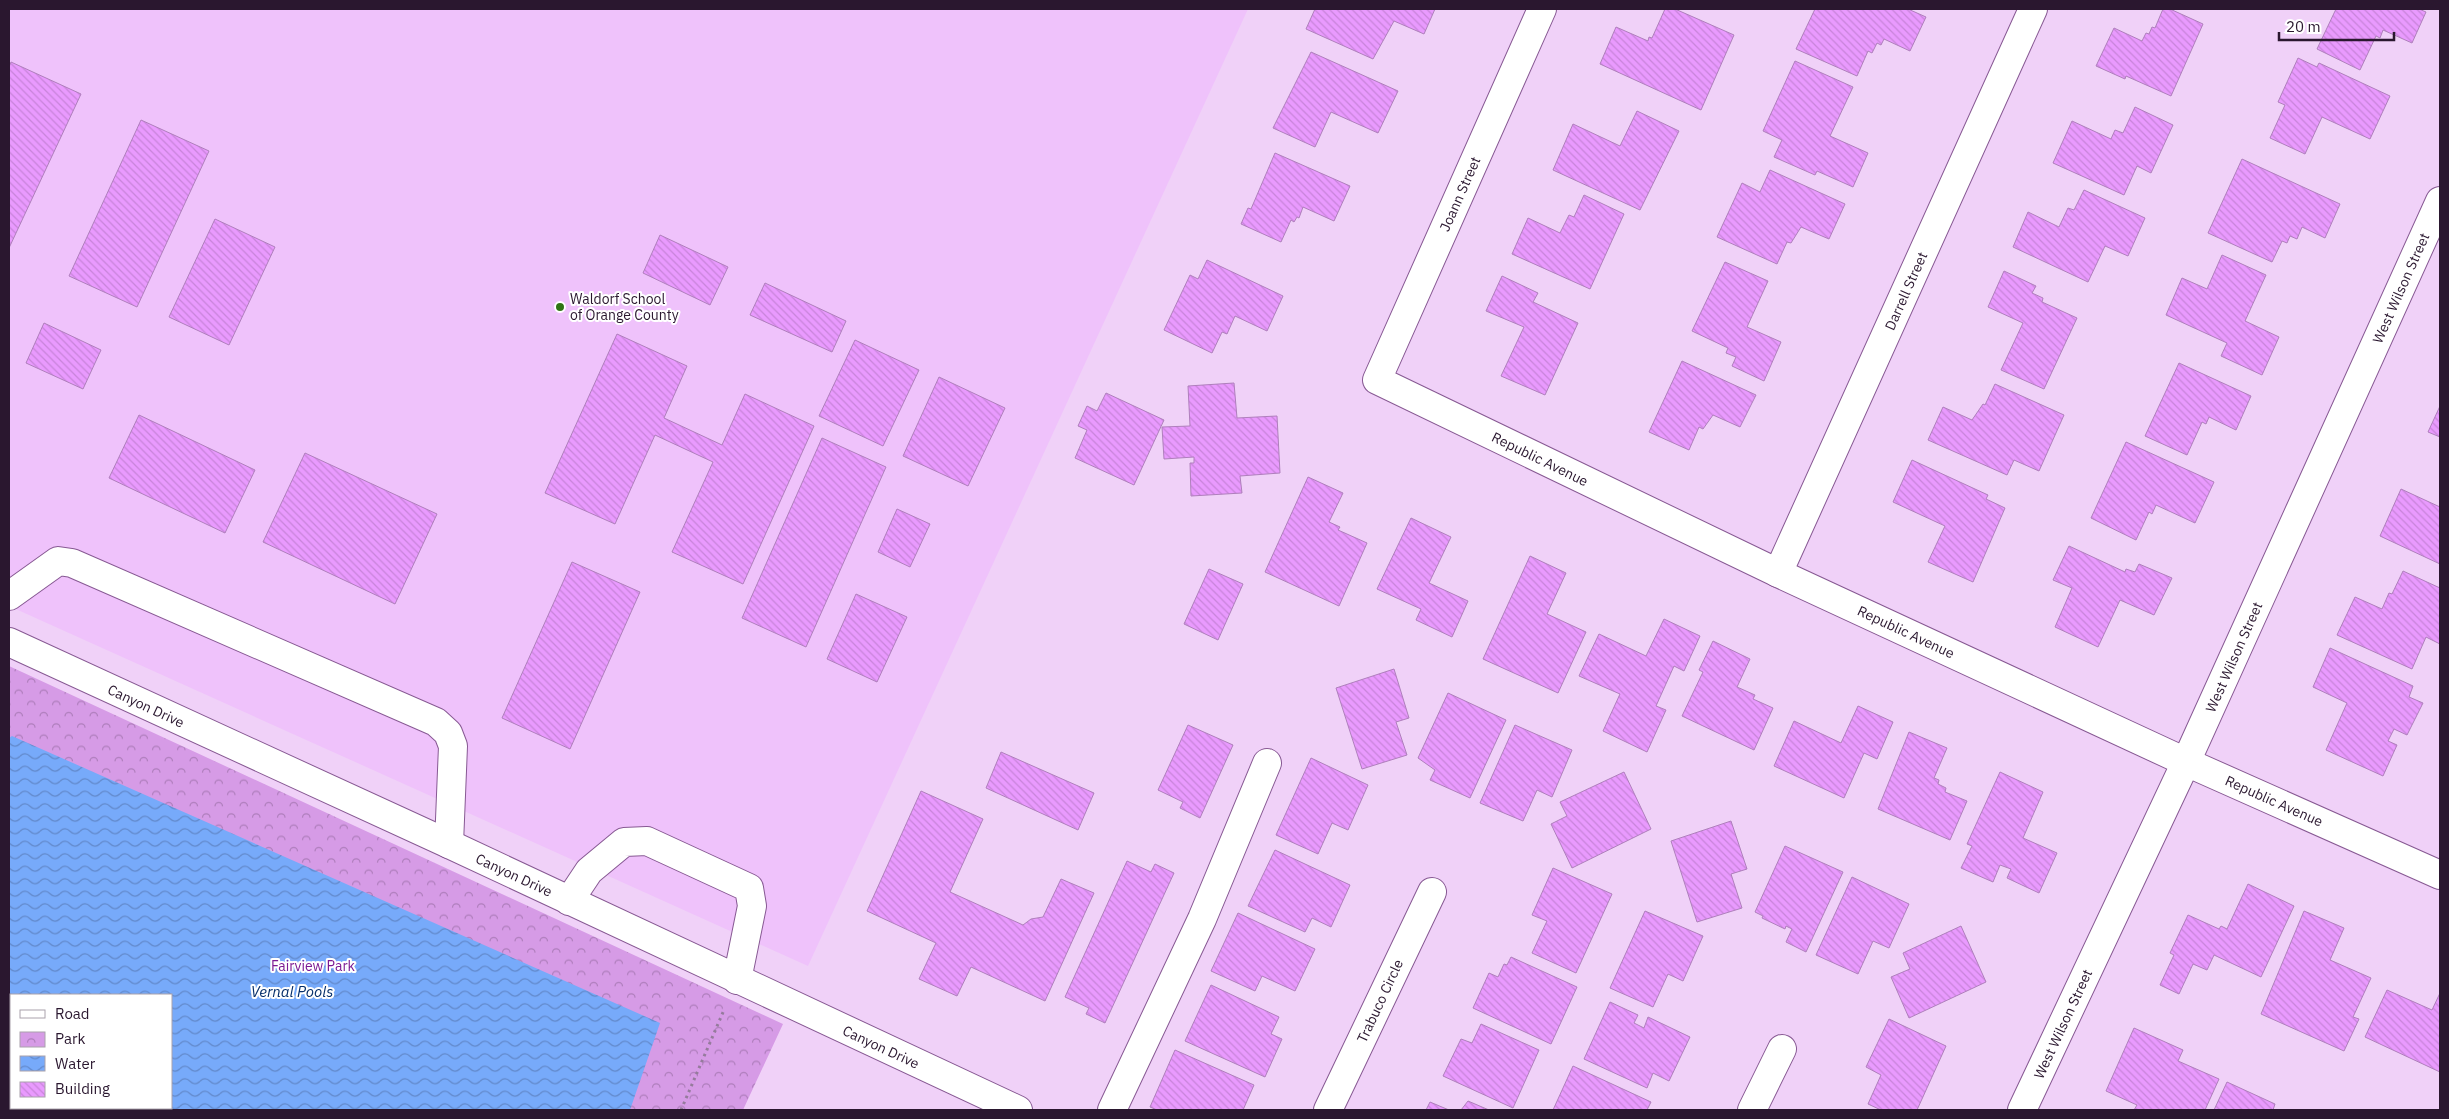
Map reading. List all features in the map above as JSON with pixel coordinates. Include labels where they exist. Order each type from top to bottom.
[{"type":"street","name":"Joann Street","points":[[1377,380],[1542,9]]},
{"type":"street","name":"Darrell Street","points":[[1778,573],[2033,9]]},
{"type":"street","name":"West Wilson Street","points":[[2022,1110],[2186,762],[2440,201]]},
{"type":"street","name":"Republic Avenue","points":[[1377,380],[1778,573],[2186,762],[2440,875]]},
{"type":"street","points":[[9,596],[58,561],[72,563],[436,722],[448,733],[453,746],[449,844]]},
{"type":"street","name":"Canyon Drive","points":[[9,642],[449,844],[737,980],[977,1102],[1018,1110]]},
{"type":"street","points":[[1112,1110],[1202,919],[1267,763]]},
{"type":"street","points":[[569,901],[589,871],[624,842],[647,841],[749,888],[752,906],[737,980]]},
{"type":"street","name":"Trabuco Circle","points":[[1328,1110],[1432,892]]},
{"type":"street","points":[[1752,1110],[1782,1049]]},
{"type":"path","points":[[681,1110],[737,980]]},
{"type":"shaded area","name":"Waldorf School of Orange County","points":[[9,9],[1248,9],[808,966],[9,606]]},
{"type":"green space","name":"Vernal Pools","points":[[9,666],[783,1024],[743,1110],[9,1110]]},
{"type":"water","name":"Vernal Pools","points":[[12,736],[660,1023],[630,1110],[113,1109],[172,1109],[172,994],[10,994],[9,1059],[9,738]]},
{"type":"building","points":[[1315,9],[1435,9],[1424,34],[1394,21],[1373,59],[1306,29]]},
{"type":"building","points":[[1665,9],[1675,9],[1734,35],[1701,110],[1600,64],[1616,27],[1648,41],[1649,37],[1652,38]]},
{"type":"building","points":[[1815,9],[1908,9],[1926,17],[1910,51],[1884,39],[1881,45],[1877,43],[1872,53],[1868,51],[1857,76],[1796,49]]},
{"type":"building","points":[[2163,9],[2170,9],[2203,24],[2171,96],[2126,76],[2125,79],[2096,66],[2114,28],[2142,41],[2146,33],[2149,34],[2152,27],[2155,28]]},
{"type":"building","points":[[2336,9],[2419,9],[2426,12],[2412,43],[2383,30],[2380,38],[2376,36],[2360,70],[2317,49]]},
{"type":"building","points":[[1311,52],[1398,91],[1378,133],[1331,112],[1315,147],[1273,128]]},
{"type":"building","points":[[2298,58],[2317,67],[2319,63],[2390,96],[2370,139],[2322,117],[2305,154],[2270,138],[2285,105],[2278,102]]},
{"type":"building","points":[[1795,61],[1853,87],[1830,136],[1868,153],[1853,187],[1817,171],[1815,175],[1774,157],[1782,140],[1763,131]]},
{"type":"building","points":[[11,62],[81,94],[9,248],[9,67]]},
{"type":"building","points":[[2135,107],[2173,125],[2151,173],[2137,166],[2124,195],[2053,163],[2072,121],[2111,139],[2115,130],[2123,133]]},
{"type":"building","points":[[1637,111],[1679,131],[1640,210],[1553,170],[1573,124],[1620,146]]},
{"type":"building","points":[[141,120],[209,151],[137,307],[69,276]]},
{"type":"building","points":[[1275,153],[1350,186],[1334,221],[1303,207],[1299,218],[1297,217],[1294,222],[1291,220],[1281,242],[1241,224],[1248,208],[1251,209]]},
{"type":"building","points":[[2242,159],[2340,204],[2325,238],[2302,227],[2297,239],[2290,236],[2287,243],[2282,241],[2272,262],[2208,233]]},
{"type":"building","points":[[1770,170],[1845,204],[1829,239],[1801,227],[1791,243],[1787,242],[1777,264],[1717,237],[1742,183],[1760,192]]},
{"type":"building","points":[[2084,190],[2145,218],[2128,256],[2105,246],[2088,282],[2013,247],[2028,212],[2059,227],[2068,208],[2074,210]]},
{"type":"building","points":[[1584,195],[1624,214],[1590,289],[1512,254],[1528,218],[1560,233],[1569,215],[1574,217]]},
{"type":"building","points":[[215,219],[275,247],[229,345],[169,317]]},
{"type":"building","points":[[660,235],[728,267],[710,305],[643,273]]},
{"type":"building","points":[[2222,255],[2266,275],[2245,321],[2279,337],[2262,375],[2221,356],[2227,343],[2166,315],[2182,278],[2207,289]]},
{"type":"building","points":[[1207,260],[1283,296],[1267,331],[1235,316],[1227,334],[1222,332],[1212,353],[1164,330],[1190,275],[1198,279]]},
{"type":"building","points":[[1725,262],[1768,281],[1747,327],[1781,342],[1764,381],[1732,366],[1736,357],[1726,353],[1728,348],[1692,331]]},
{"type":"building","points":[[2004,271],[2036,286],[2032,293],[2043,298],[2042,302],[2077,318],[2044,389],[2001,370],[2023,323],[1988,307]]},
{"type":"building","points":[[1502,276],[1538,293],[1533,302],[1578,323],[1545,395],[1501,376],[1524,327],[1486,311]]},
{"type":"building","points":[[765,283],[846,321],[832,352],[750,315]]},
{"type":"building","points":[[44,323],[101,350],[83,389],[26,363]]},
{"type":"building","points":[[617,334],[687,366],[664,418],[722,445],[745,394],[814,426],[743,584],[672,552],[713,462],[655,435],[615,524],[545,493]]},
{"type":"building","points":[[855,340],[919,370],[883,446],[819,416]]},
{"type":"building","points":[[1682,361],[1756,395],[1740,427],[1713,415],[1703,429],[1699,427],[1689,450],[1649,432]]},
{"type":"building","points":[[2179,363],[2251,396],[2236,430],[2209,417],[2206,424],[2202,422],[2187,455],[2145,436]]},
{"type":"building","points":[[939,377],[1005,408],[968,486],[903,456]]},
{"type":"building","points":[[1234,383],[1237,418],[1277,416],[1280,473],[1240,476],[1242,493],[1191,496],[1190,463],[1194,463],[1194,457],[1164,459],[1162,427],[1190,426],[1188,386]]},
{"type":"building","points":[[1995,384],[2064,415],[2039,471],[2014,460],[2007,475],[1928,440],[1943,407],[1972,420],[1983,404],[1985,405]]},
{"type":"building","points":[[1106,393],[1164,420],[1134,485],[1075,458],[1087,430],[1078,426],[1087,406],[1097,411]]},
{"type":"building","points":[[2440,406],[2440,437],[2428,432]]},
{"type":"building","points":[[139,415],[255,470],[225,533],[109,478]]},
{"type":"building","points":[[822,438],[886,467],[806,647],[742,618]]},
{"type":"building","points":[[2126,442],[2214,482],[2195,523],[2156,505],[2152,514],[2149,512],[2136,540],[2091,518]]},
{"type":"building","points":[[305,453],[437,514],[395,604],[263,542]]},
{"type":"building","points":[[1912,460],[1988,495],[1986,499],[2005,508],[1973,582],[1928,562],[1945,526],[1893,502]]},
{"type":"building","points":[[1308,477],[1343,493],[1329,522],[1340,527],[1338,530],[1367,543],[1339,606],[1265,572]]},
{"type":"building","points":[[2401,489],[2440,507],[2440,564],[2380,536]]},
{"type":"building","points":[[897,509],[930,524],[910,567],[878,552]]},
{"type":"building","points":[[1411,518],[1451,537],[1429,583],[1468,601],[1452,637],[1416,620],[1421,609],[1377,589]]},
{"type":"building","points":[[2069,546],[2125,572],[2126,569],[2135,572],[2139,564],[2172,578],[2154,615],[2120,600],[2098,647],[2055,627],[2072,588],[2053,580]]},
{"type":"building","points":[[1530,556],[1566,573],[1547,614],[1586,632],[1558,693],[1483,659]]},
{"type":"building","points":[[572,562],[640,592],[570,749],[502,718]]},
{"type":"building","points":[[1209,569],[1243,584],[1218,640],[1184,624]]},
{"type":"building","points":[[2403,571],[2440,588],[2440,644],[2426,637],[2412,669],[2337,635],[2355,597],[2382,609],[2389,593],[2392,594]]},
{"type":"building","points":[[856,594],[907,617],[877,682],[827,659]]},
{"type":"building","points":[[1664,619],[1700,636],[1684,671],[1674,666],[1656,706],[1666,710],[1647,752],[1603,731],[1620,694],[1579,676],[1599,634],[1646,656]]},
{"type":"building","points":[[1713,641],[1750,659],[1737,687],[1755,695],[1753,699],[1773,708],[1754,750],[1682,716],[1703,672],[1699,670]]},
{"type":"building","points":[[2330,648],[2413,686],[2409,697],[2423,703],[2407,735],[2394,729],[2388,741],[2397,745],[2383,776],[2326,750],[2347,703],[2313,687]]},
{"type":"building","points":[[1394,669],[1409,718],[1396,722],[1407,755],[1362,769],[1336,688]]},
{"type":"building","points":[[1448,693],[1506,720],[1470,798],[1430,780],[1435,770],[1418,758]]},
{"type":"building","points":[[1858,706],[1893,722],[1877,759],[1864,753],[1844,798],[1774,766],[1794,721],[1841,743]]},
{"type":"building","points":[[1188,725],[1233,745],[1200,818],[1180,808],[1183,802],[1158,790]]},
{"type":"building","points":[[1515,725],[1572,750],[1552,797],[1537,790],[1523,821],[1480,803]]},
{"type":"building","points":[[1909,732],[1947,748],[1934,778],[1939,780],[1938,784],[1946,788],[1945,792],[1967,801],[1950,840],[1878,809]]},
{"type":"building","points":[[1001,752],[1094,793],[1078,830],[986,788]]},
{"type":"building","points":[[1311,758],[1368,785],[1348,830],[1332,823],[1318,854],[1276,835]]},
{"type":"building","points":[[1624,772],[1651,829],[1572,868],[1551,824],[1567,816],[1560,802]]},
{"type":"building","points":[[2000,772],[2043,792],[2023,838],[2057,853],[2039,893],[2007,878],[2011,869],[2000,865],[1993,882],[1961,868],[1972,846],[1967,844]]},
{"type":"building","points":[[921,791],[983,819],[950,892],[1023,925],[1031,919],[1043,917],[1061,879],[1094,893],[1045,1001],[971,967],[957,996],[919,979],[936,943],[867,911]]},
{"type":"building","points":[[1731,821],[1747,869],[1731,874],[1742,908],[1697,922],[1671,841]]},
{"type":"building","points":[[1785,846],[1843,872],[1806,952],[1786,942],[1792,929],[1786,926],[1785,929],[1762,918],[1763,916],[1755,912]]},
{"type":"building","points":[[1275,850],[1350,885],[1331,927],[1312,918],[1305,932],[1248,906]]},
{"type":"building","points":[[1127,861],[1151,872],[1155,864],[1174,873],[1105,1023],[1086,1014],[1089,1008],[1065,997]]},
{"type":"building","points":[[1553,868],[1612,894],[1576,973],[1532,953],[1547,921],[1532,915]]},
{"type":"building","points":[[1852,877],[1909,904],[1889,948],[1873,941],[1858,974],[1816,955]]},
{"type":"building","points":[[2248,884],[2294,906],[2261,977],[2214,955],[2207,970],[2193,964],[2179,994],[2160,985],[2174,955],[2170,953],[2188,915],[2219,929],[2221,926],[2227,929]]},
{"type":"building","points":[[1645,911],[1703,936],[1683,981],[1668,974],[1653,1007],[1610,988]]},
{"type":"building","points":[[2304,911],[2344,928],[2330,960],[2371,978],[2353,1017],[2359,1019],[2344,1051],[2261,1014]]},
{"type":"building","points":[[1238,913],[1315,949],[1295,991],[1262,976],[1255,991],[1211,971]]},
{"type":"building","points":[[1961,926],[1986,982],[1909,1018],[1891,977],[1910,969],[1903,953]]},
{"type":"building","points":[[1511,957],[1577,987],[1551,1044],[1473,1008],[1489,973],[1498,977],[1504,964],[1507,965]]},
{"type":"building","points":[[1211,985],[1279,1017],[1271,1034],[1282,1039],[1265,1077],[1185,1041]]},
{"type":"building","points":[[2387,990],[2432,1010],[2440,993],[2440,1072],[2365,1037]]},
{"type":"building","points":[[1610,1002],[1638,1015],[1634,1023],[1644,1028],[1648,1017],[1690,1037],[1669,1081],[1653,1073],[1647,1088],[1584,1059]]},
{"type":"building","points":[[1889,1019],[1946,1046],[1917,1110],[1881,1110],[1868,1104],[1881,1075],[1866,1067]]},
{"type":"building","points":[[1481,1024],[1539,1050],[1513,1108],[1443,1076],[1461,1039],[1472,1043]]},
{"type":"building","points":[[2134,1028],[2183,1050],[2178,1061],[2219,1079],[2205,1110],[2134,1110],[2137,1105],[2106,1091]]},
{"type":"building","points":[[1175,1050],[1254,1085],[1243,1110],[1157,1110],[1150,1107]]},
{"type":"building","points":[[1573,1066],[1651,1102],[1647,1110],[1553,1110]]},
{"type":"building","points":[[2227,1082],[2275,1104],[2273,1110],[2214,1110]]},
{"type":"building","points":[[1468,1101],[1489,1110],[1461,1110]]},
{"type":"building","points":[[1430,1102],[1449,1110],[1426,1110]]},
{"type":"place","name":"Waldorf School of Orange County","points":[[560,307]]},
{"type":"park label","name":"Fairview Park","points":[[313,966]]}]
